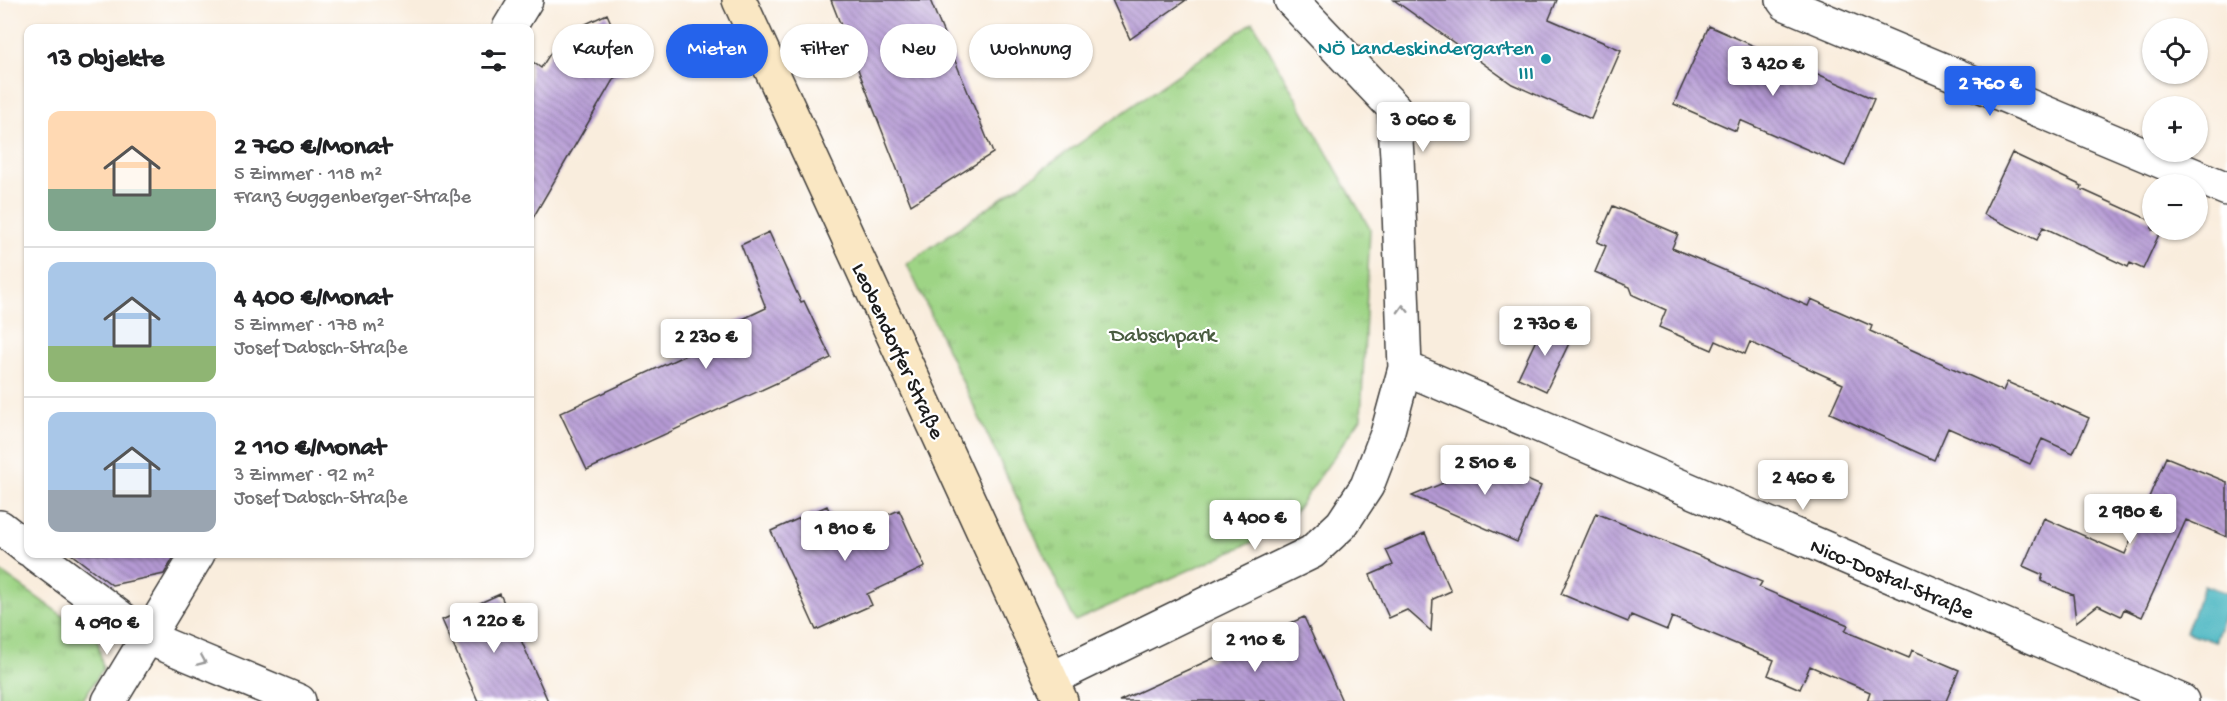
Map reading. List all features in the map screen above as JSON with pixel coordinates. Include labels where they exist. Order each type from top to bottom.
[{"type":"main road","name":"Leobendorfer Straße","points":[[739,0],[1056,690]]},
{"type":"street","points":[[511,24],[526,0]]},
{"type":"street","points":[[1056,690],[1312,552],[1342,524],[1367,486],[1387,434],[1405,368],[1398,157],[1394,108],[1291,0]]},
{"type":"street","points":[[1783,0],[1786,4],[2227,189]]},
{"type":"street","name":"Nico-Dostal-Straße","points":[[1405,368],[2182,701]]},
{"type":"street","points":[[0,527],[24,546]]},
{"type":"street","points":[[40,558],[148,638],[299,701]]},
{"type":"street","points":[[109,701],[196,558]]},
{"type":"green space","name":"Dabschpark","points":[[1253,22],[1370,229],[1361,418],[1284,528],[1075,621],[907,264]]},
{"type":"green space","points":[[0,571],[98,641],[103,669],[82,701],[0,701]]},
{"type":"water","points":[[2204,585],[2227,593],[2227,609],[2215,642],[2186,632]]},
{"type":"building","points":[[831,0],[930,0],[940,24],[880,24],[880,78],[957,78],[957,66],[993,153],[911,205],[861,78],[868,78],[868,24],[840,24]]},
{"type":"building","points":[[1112,0],[1186,0],[1130,39]]},
{"type":"building","name":"NÖ Landeskindergarten III","points":[[1394,0],[1557,0],[1549,19],[1621,50],[1591,119],[1512,84]]},
{"type":"building","points":[[607,14],[611,24],[586,24]]},
{"type":"building","points":[[1709,26],[1874,99],[1845,166],[1740,120],[1736,131],[1674,104]]},
{"type":"building","points":[[552,51],[552,78],[614,78],[534,216],[534,63],[541,68]]},
{"type":"building","points":[[2012,153],[2082,186],[2081,189],[2142,216],[2142,240],[2156,240],[2143,269],[2130,263],[2128,267],[2043,227],[2037,240],[1983,214]]},
{"type":"building","points":[[1613,206],[1678,234],[1672,248],[1808,306],[1811,299],[1872,326],[1870,331],[2003,391],[2007,382],[2089,418],[2073,453],[2042,439],[2030,464],[1948,428],[1934,460],[1830,413],[1843,384],[1750,342],[1745,354],[1716,341],[1712,350],[1659,327],[1666,310],[1633,295],[1630,287],[1595,272],[1606,246],[1597,242]]},
{"type":"building","points":[[769,232],[801,302],[804,301],[831,358],[587,470],[560,413],[731,334],[728,326],[766,308],[741,245]]},
{"type":"building","points":[[1544,323],[1572,337],[1546,391],[1518,378]]},
{"type":"building","points":[[1459,450],[1541,486],[1517,542],[1412,496],[1446,482]]},
{"type":"building","points":[[2166,457],[2227,482],[2227,537],[2186,520],[2142,617],[2124,609],[2121,616],[2098,605],[2076,622],[2073,595],[2041,581],[2043,575],[2023,566],[2044,518],[2125,554]]},
{"type":"building","points":[[827,506],[841,536],[899,510],[925,567],[867,594],[872,605],[816,630],[771,531]]},
{"type":"building","points":[[1596,513],[1762,582],[1759,587],[1848,625],[1845,631],[1909,658],[1912,650],[1959,670],[1946,701],[1867,701],[1870,692],[1810,666],[1800,689],[1768,675],[1774,660],[1672,617],[1667,630],[1631,615],[1628,622],[1561,594]]},
{"type":"building","points":[[1425,533],[1451,591],[1433,599],[1431,631],[1407,610],[1389,618],[1370,575],[1393,565],[1386,550]]},
{"type":"building","points":[[76,558],[174,558],[164,574],[112,585]]},
{"type":"building","points":[[500,594],[548,701],[478,701],[442,620]]},
{"type":"building","points":[[1304,617],[1342,701],[1119,701]]},
{"type":"place","name":"NÖ Landeskindergarten III","points":[[1546,59]]}]
